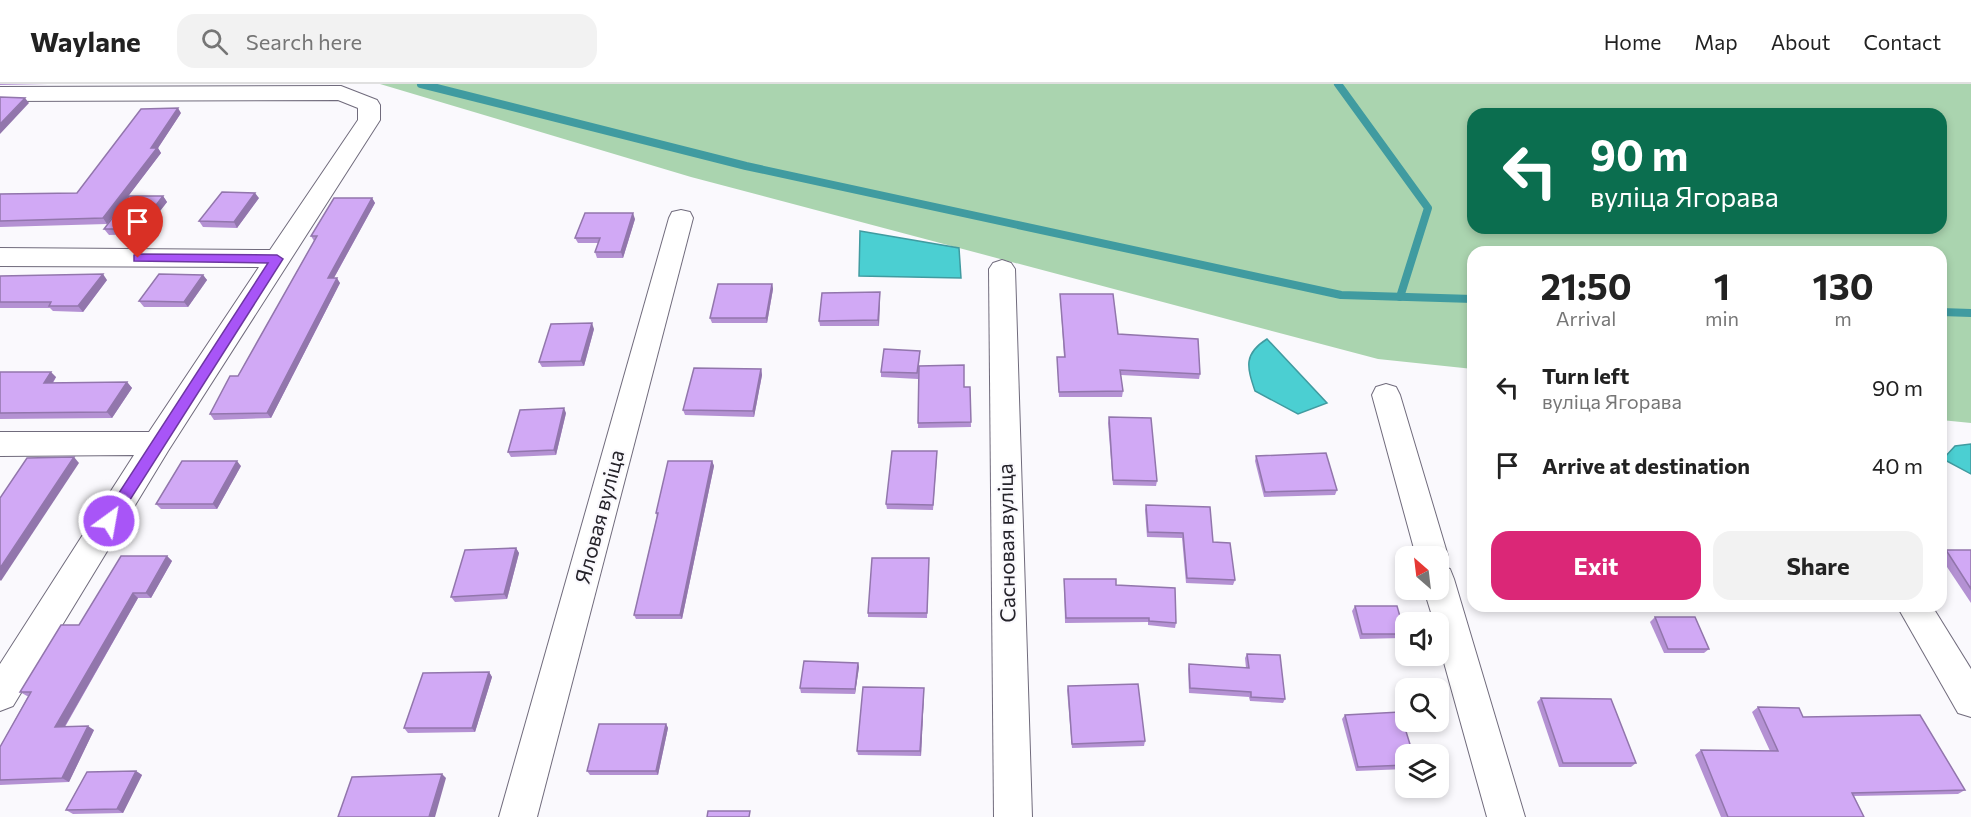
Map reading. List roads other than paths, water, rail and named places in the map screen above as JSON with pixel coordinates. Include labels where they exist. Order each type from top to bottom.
[{"type":"street","points":[[0,94],[341,93],[369,105],[369,120],[157,443],[0,695]]},
{"type":"street","name":"Яловая вуліца","points":[[518,817],[681,218]]},
{"type":"street","points":[[0,257],[277,259]]},
{"type":"street","name":"Сасновая вуліца","points":[[1002,269],[1013,817]]},
{"type":"street","points":[[1386,395],[1429,546]]},
{"type":"street","points":[[0,444],[157,443]]},
{"type":"street","points":[[1444,600],[1506,817]]},
{"type":"street","points":[[1918,612],[1971,701]]},
{"type":"water","points":[[860,231],[959,248],[961,278],[859,276]]},
{"type":"water","points":[[1267,339],[1327,403],[1298,414],[1255,391],[1249,362],[1254,350]]},
{"type":"water","points":[[1971,444],[1971,474],[1947,461],[1947,455],[1955,446]]},
{"type":"waterway","points":[[421,84],[746,166],[1341,295],[1400,297]]},
{"type":"waterway","points":[[1338,84],[1428,208],[1400,297]]},
{"type":"waterway","points":[[1400,297],[1467,299]]},
{"type":"waterway","points":[[1947,312],[1971,313]]}]
